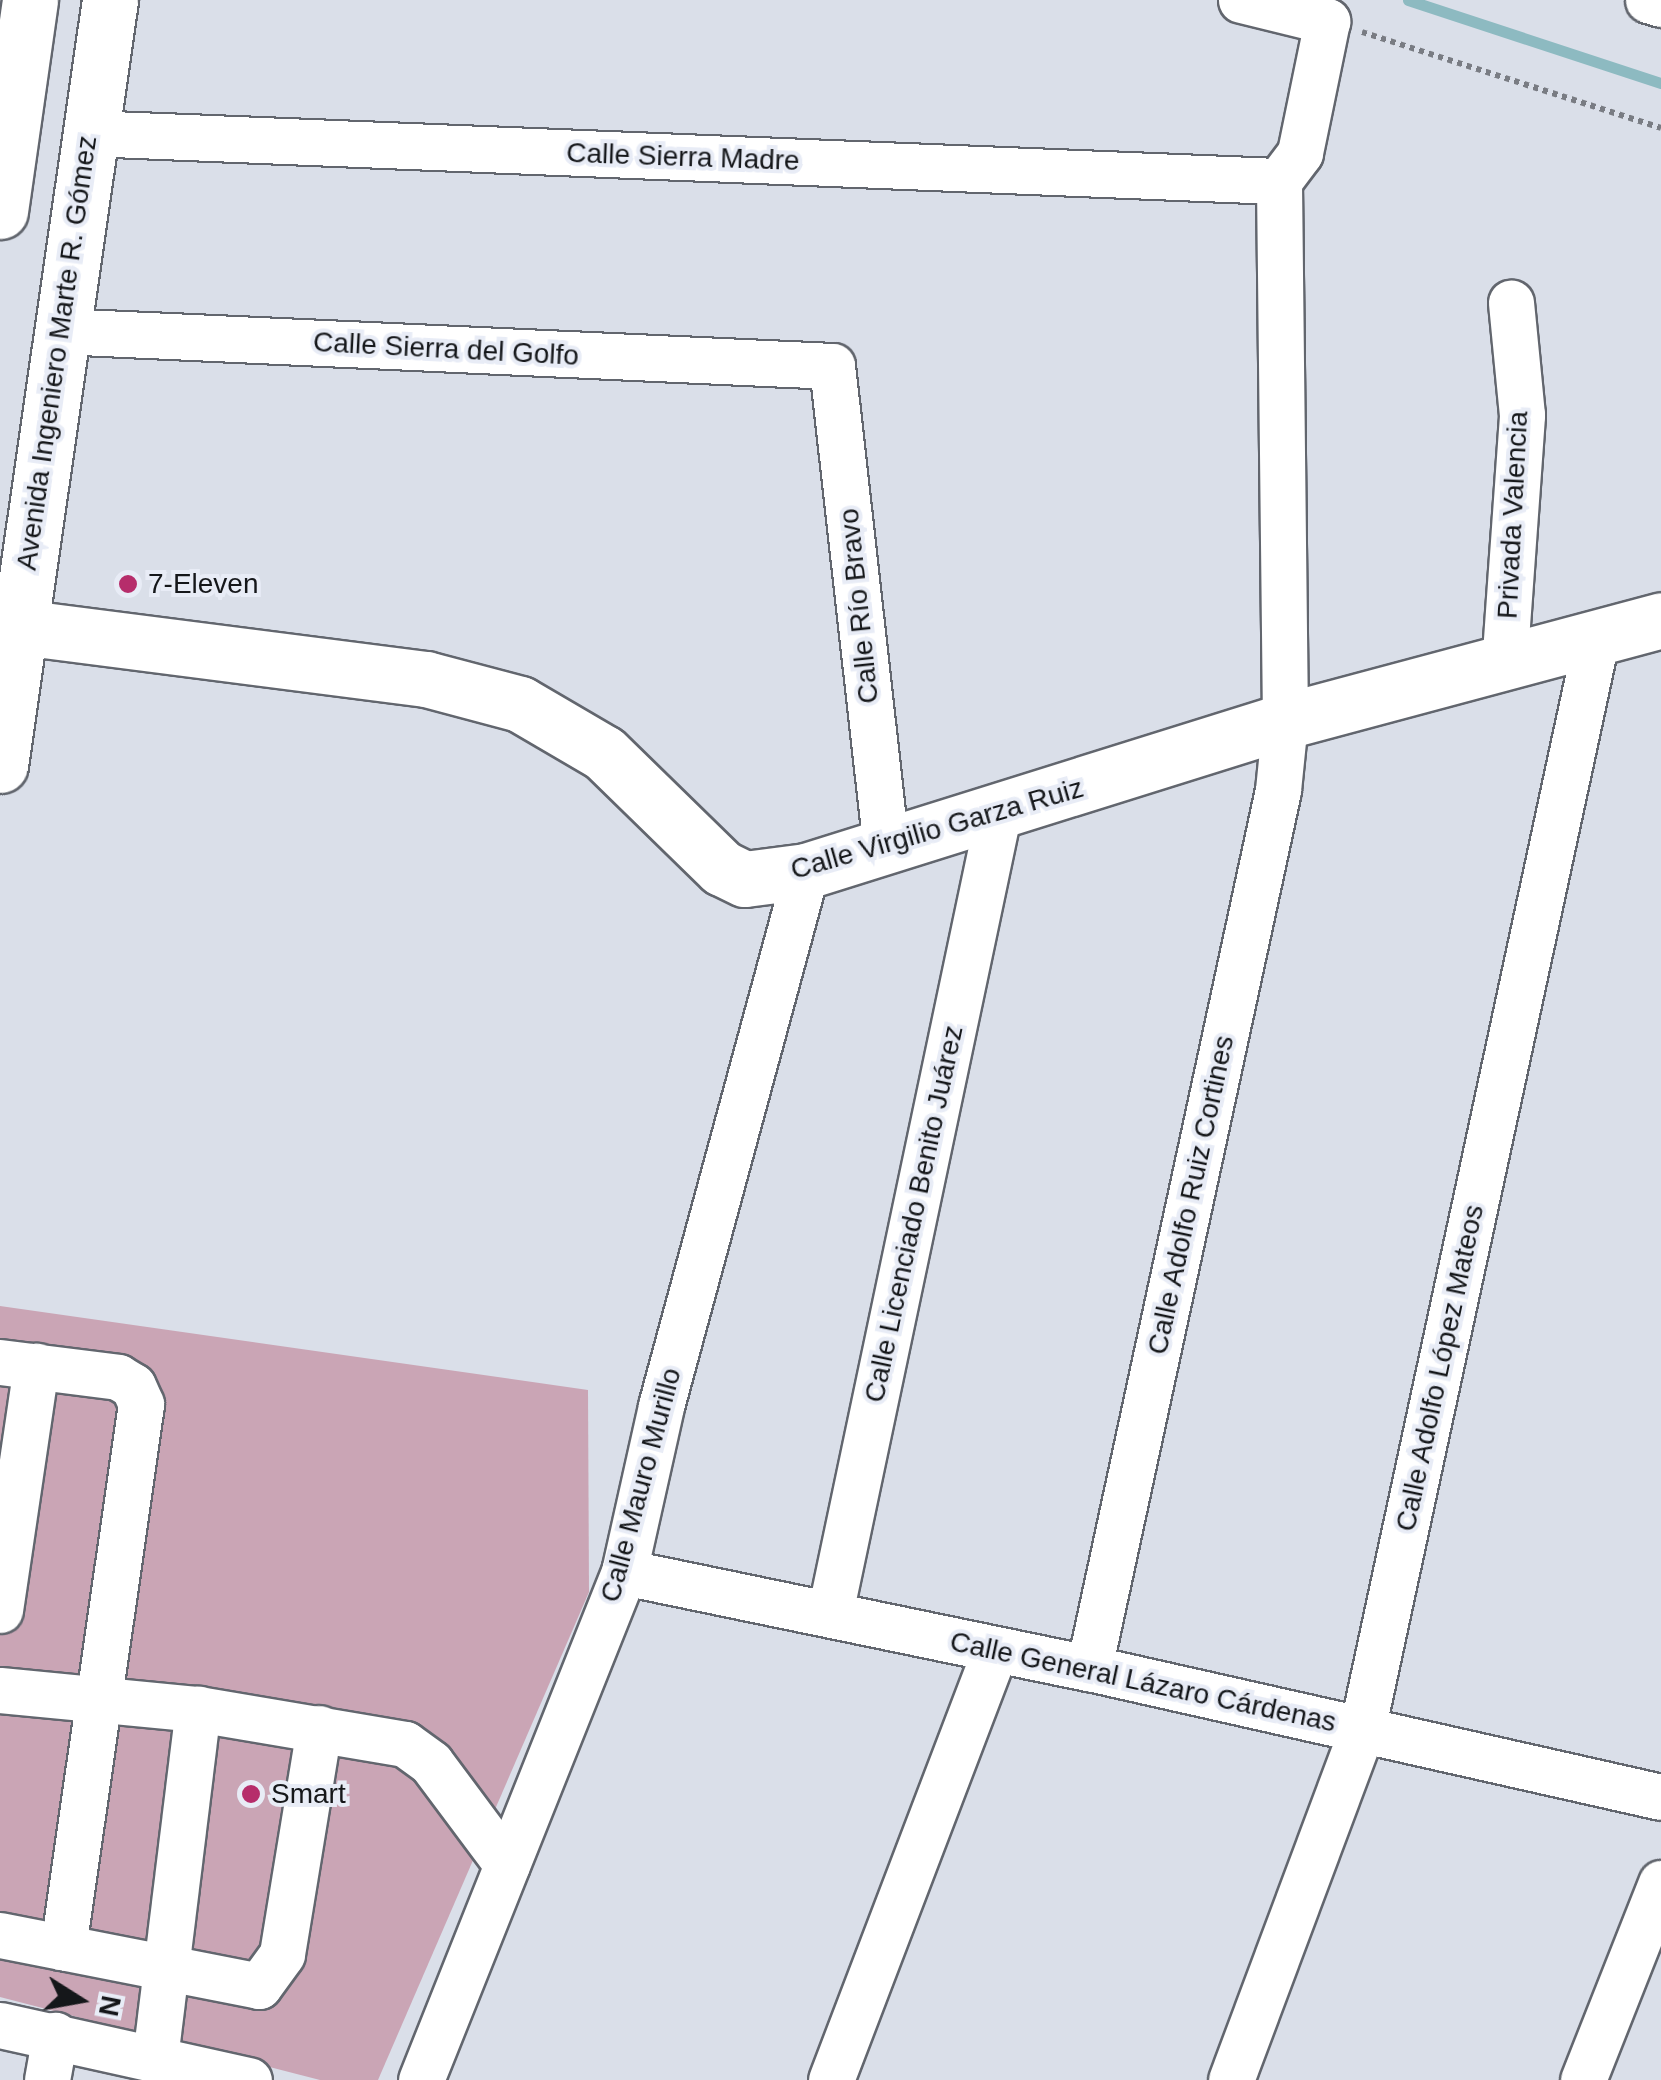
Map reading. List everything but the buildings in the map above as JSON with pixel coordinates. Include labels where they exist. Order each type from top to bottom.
[{"type":"main road","points":[[0,211],[6,125],[30,0]]},
{"type":"main road","name":"Avenida Ingeniero Marte R. Gómez","points":[[0,765],[87,133],[110,0]]},
{"type":"main road","name":"Calle Virgilio Garza Ruiz","points":[[20,627],[426,679],[520,704],[604,753],[722,868],[744,879],[806,871],[998,815],[1285,721],[1504,667],[1661,620]]},
{"type":"street","points":[[1241,0],[1327,22],[1300,153],[1280,181]]},
{"type":"street","points":[[1648,0],[1661,4]]},
{"type":"street","name":"Calle Sierra Madre","points":[[87,133],[1280,181]]},
{"type":"street","name":"Calle Adolfo Ruiz Cortines","points":[[1089,1668],[1274,809],[1285,721],[1280,181]]},
{"type":"street","name":"Privada Valencia","points":[[1504,667],[1522,415],[1512,303]]},
{"type":"street","name":"Calle Sierra del Golfo","points":[[59,332],[832,366]]},
{"type":"street","name":"Calle Río Bravo","points":[[832,366],[886,847]]},
{"type":"street","name":"Calle Adolfo López Mateos","points":[[1230,2080],[1362,1730],[1596,640]]},
{"type":"street","name":"Calle Licenciado Benito Juárez","points":[[830,1613],[998,815]]},
{"type":"street","name":"Calle Mauro Murillo","points":[[421,2080],[624,1572],[660,1406],[806,871]]},
{"type":"street","points":[[0,1610],[18,1364],[118,1377],[133,1386],[141,1404],[63,1948]]},
{"type":"street","name":"Calle General Lázaro Cárdenas","points":[[624,1572],[1089,1668],[1661,1797]]},
{"type":"street","points":[[831,2080],[994,1650]]},
{"type":"street","points":[[0,1690],[198,1709],[406,1744],[431,1763],[507,1864]]},
{"type":"street","points":[[155,2058],[198,1709]]},
{"type":"street","points":[[0,1935],[258,1986],[272,1975],[282,1954],[319,1728]]},
{"type":"street","points":[[1582,2080],[1661,1883]]},
{"type":"street","points":[[0,2026],[55,2034],[249,2080]]},
{"type":"street","points":[[46,2080],[55,2034]]},
{"type":"path","points":[[1327,22],[1661,128]]},
{"type":"waterway","points":[[1408,0],[1661,83]]},
{"type":"place","name":"7-Eleven","points":[[128,584]]},
{"type":"place","name":"Smart","points":[[251,1794]]}]
